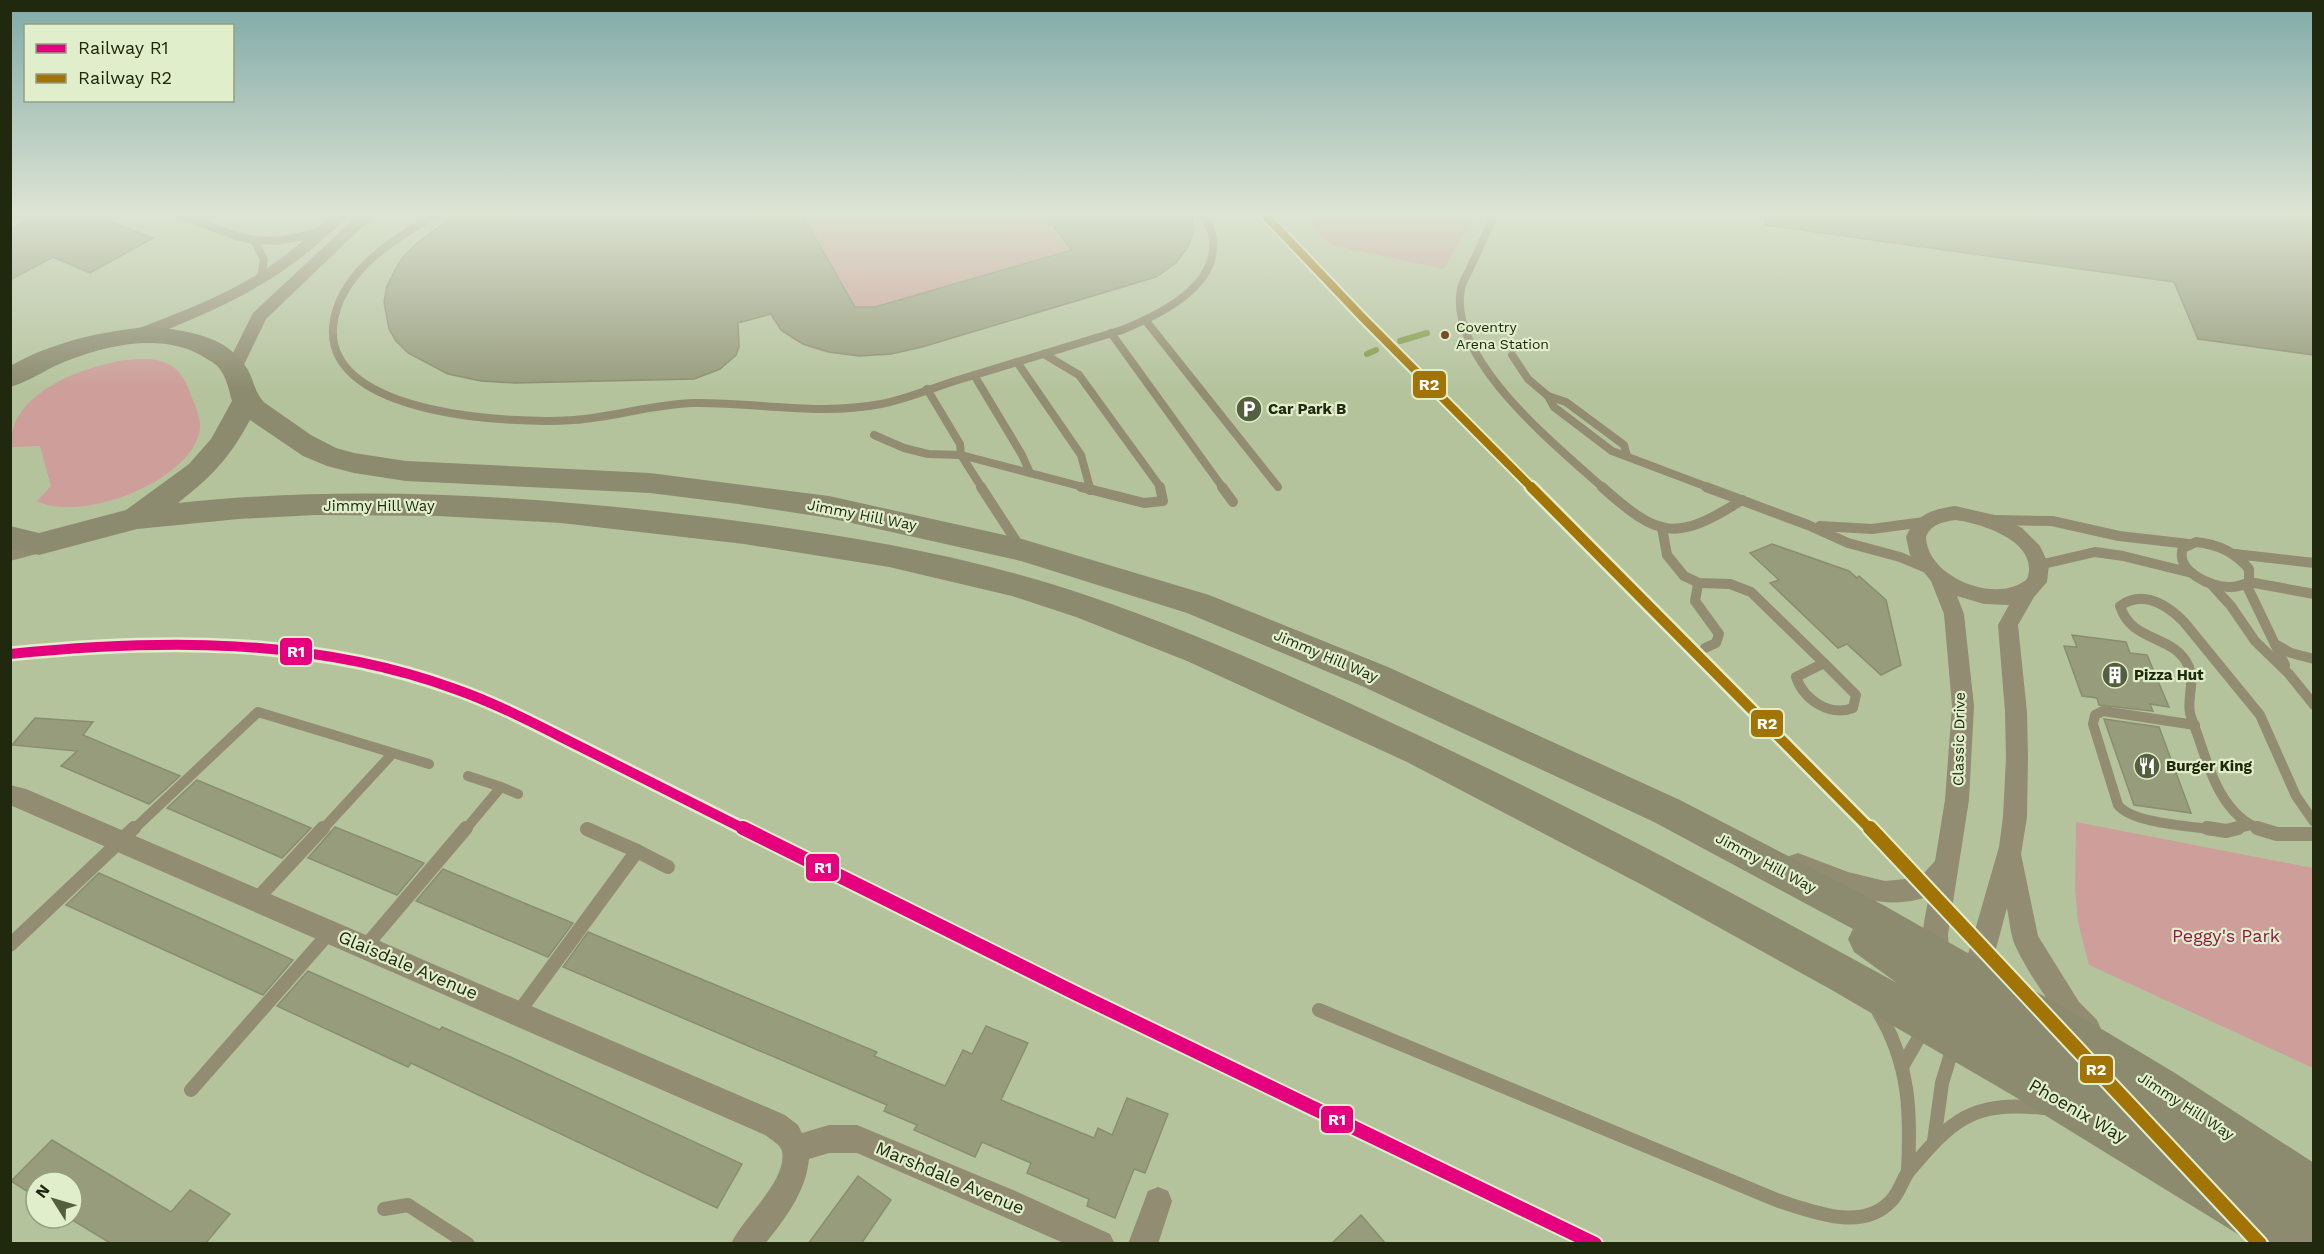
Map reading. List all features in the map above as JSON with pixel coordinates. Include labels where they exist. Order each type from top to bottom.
[{"type":"highway","points":[[10,378],[42,360],[70,350],[135,336],[176,336],[198,342],[219,354],[234,369],[246,401],[222,445],[199,471],[137,518],[79,535],[20,545]]},
{"type":"highway","points":[[10,361],[42,360]]},
{"type":"highway","name":"Jimmy Hill Way","points":[[246,401],[267,422],[322,452],[367,466],[406,471],[638,483],[738,493],[829,507],[1022,550],[1197,604],[1376,677],[1667,811],[1943,998],[2090,1046],[2144,1078],[2313,1190]]},
{"type":"highway","name":"Jimmy Hill Way","points":[[137,518],[290,506],[429,505],[540,510],[657,521],[784,539],[969,572],[1140,627],[1357,721],[1466,774],[1688,890],[1855,983]]},
{"type":"highway","name":"Phoenix Way","points":[[1855,983],[1943,998],[2082,1113],[2297,1244]]},
{"type":"highway","points":[[1943,998],[1983,1013],[2143,1109],[2269,1195],[2313,1228]]},
{"type":"street","points":[[135,336],[202,309],[272,272]]},
{"type":"street","points":[[234,369],[259,317],[307,272]]},
{"type":"street","points":[[1943,998],[1982,951],[2011,847],[2018,758],[2008,625],[2026,592],[2038,581],[2039,565],[2026,543],[2008,529],[1991,520],[1955,513],[1940,515],[1924,522],[1918,530],[1916,545],[1921,556],[1937,574],[1967,591],[1989,596],[2010,597],[2026,592]]},
{"type":"street","name":"Classic Drive","points":[[1937,574],[1954,614],[1963,706],[1957,800],[1946,866],[1943,998]]},
{"type":"street","name":"Glaisdale Avenue","points":[[10,795],[18,796],[775,1125],[788,1135],[796,1149]]},
{"type":"street","points":[[1667,811],[1821,873],[1871,890],[1888,892],[1917,889],[1933,881],[1946,866]]},
{"type":"street","points":[[2011,847],[2016,894],[2026,940],[2070,1011],[2144,1078]]},
{"type":"street","name":"Marshdale Avenue","points":[[796,1149],[829,1139],[857,1139],[1003,1200],[1100,1244]]},
{"type":"street","points":[[746,1244],[786,1193],[795,1167],[796,1149]]},
{"type":"street","points":[[1143,1244],[1158,1201]]},
{"type":"lane","points":[[261,279],[264,272]]},
{"type":"lane","points":[[357,272],[338,303],[331,333],[341,361],[369,386],[397,400],[479,416],[525,420],[574,420],[671,404],[800,408],[864,407],[1044,354],[1146,321],[1169,309],[1190,292],[1205,272]]},
{"type":"lane","points":[[1469,272],[1461,289],[1462,320],[1468,340],[1479,361],[1505,394],[1600,487],[1645,522],[1662,528],[1679,530],[1693,529],[1742,500]]},
{"type":"lane","points":[[1146,321],[1278,487]]},
{"type":"lane","points":[[1111,333],[1233,502]]},
{"type":"lane","points":[[874,435],[883,442],[942,456],[961,455],[1144,503],[1163,501],[1161,488],[1079,375],[1044,354]]},
{"type":"lane","points":[[1512,355],[1528,379],[1548,396],[1554,407],[1612,451],[1808,525],[1848,543],[1900,557],[1937,574]]},
{"type":"lane","points":[[1017,362],[1081,455],[1090,490]]},
{"type":"lane","points":[[974,375],[1030,472]]},
{"type":"lane","points":[[927,389],[960,444],[961,455],[1022,550]]},
{"type":"lane","points":[[1991,520],[2052,522],[2119,536],[2189,544]]},
{"type":"lane","points":[[1808,525],[1857,531],[1888,530],[1924,522]]},
{"type":"lane","points":[[1662,528],[1667,557],[1684,576],[1698,584],[1727,584],[1744,588],[1824,663],[1856,695],[1853,708],[1838,715],[1830,712],[1798,683],[1796,677],[1824,663]]},
{"type":"lane","points":[[2313,563],[2235,554],[2216,545],[2196,542],[2183,548],[2181,553],[2185,566],[2211,584],[2232,606],[2255,640],[2289,674],[2313,705]]},
{"type":"lane","points":[[2039,565],[2095,552],[2123,556],[2192,573]]},
{"type":"lane","points":[[2235,554],[2249,569],[2247,583],[2289,674]]},
{"type":"lane","points":[[2211,584],[2231,588],[2247,583],[2313,594]]},
{"type":"lane","points":[[1698,584],[1695,601],[1719,634],[1716,643],[1705,648]]},
{"type":"lane","points":[[2313,822],[2296,796],[2260,715],[2184,622],[2174,611],[2149,599],[2126,600],[2120,606],[2121,616],[2129,626],[2140,634],[2173,647],[2185,658],[2192,675],[2193,688],[2188,701],[2194,725],[2222,797],[2233,812],[2251,825],[2271,833],[2313,834]]},
{"type":"lane","points":[[2275,644],[2291,653],[2313,659]]},
{"type":"lane","points":[[10,945],[258,712],[429,764]]},
{"type":"lane","points":[[2194,725],[2097,712],[2093,717],[2093,724],[2118,805],[2134,817],[2226,831],[2251,825]]},
{"type":"lane","points":[[256,900],[393,753]]},
{"type":"lane","points":[[468,776],[518,794]]},
{"type":"lane","points":[[365,946],[501,788]]},
{"type":"lane","points":[[587,829],[668,867]]},
{"type":"lane","points":[[518,1013],[638,851]]},
{"type":"lane","points":[[191,1089],[330,932]]},
{"type":"lane","points":[[1855,983],[1885,1021],[1897,1045],[1903,1065],[1911,1111],[1908,1172]]},
{"type":"lane","points":[[1903,1065],[1943,998]]},
{"type":"lane","points":[[1934,1141],[1942,1083],[1943,998]]},
{"type":"lane","points":[[1319,1010],[1779,1202],[1839,1218],[1867,1216],[1890,1202],[1908,1172],[1934,1141],[1962,1116],[2012,1104],[2082,1113]]},
{"type":"lane","points":[[384,1209],[408,1205],[446,1239],[468,1244]]},
{"type":"green space","points":[[748,272],[1164,272],[1156,277],[922,347],[868,355],[830,353],[795,341],[781,330]]},
{"type":"green space","points":[[126,360],[156,360],[172,366],[179,372],[195,406],[200,423],[199,434],[190,452],[174,468],[153,483],[129,494],[79,507],[56,506],[37,501],[51,486],[40,446],[12,447],[13,428],[21,412],[34,398],[70,376]]},
{"type":"green space","name":"Peggy's Park","points":[[2076,822],[2313,868],[2313,1068],[2089,965],[2078,922],[2075,888]]},
{"type":"building","points":[[10,272],[26,272],[10,280]]},
{"type":"building","points":[[394,272],[835,272],[855,307],[875,307],[998,272],[1164,272],[1156,277],[922,347],[891,354],[859,356],[829,352],[803,344],[781,330],[771,314],[738,323],[739,347],[736,355],[720,369],[694,379],[515,383],[481,381],[448,374],[408,353],[396,341],[389,329],[384,302],[387,286]]},
{"type":"building","points":[[2099,272],[2313,272],[2313,355],[2198,339],[2174,282]]},
{"type":"building","points":[[1772,544],[1849,571],[1857,578],[1859,576],[1886,600],[1901,665],[1881,675],[1847,644],[1838,648],[1770,583],[1779,580],[1750,553]]},
{"type":"building","name":"Pizza Hut","points":[[2072,635],[2126,642],[2130,653],[2147,655],[2169,707],[2150,704],[2153,711],[2099,705],[2097,698],[2082,696],[2064,646],[2077,647]]},
{"type":"building","points":[[35,718],[93,722],[83,735],[180,776],[149,804],[61,766],[77,751],[12,745]]},
{"type":"building","name":"Burger King","points":[[2104,719],[2159,727],[2191,813],[2134,805]]},
{"type":"building","points":[[197,780],[311,828],[282,858],[167,808]]},
{"type":"building","points":[[335,827],[424,863],[397,895],[308,858]]},
{"type":"building","points":[[443,869],[573,923],[548,957],[416,901]]},
{"type":"building","points":[[99,873],[293,960],[263,995],[66,905]]},
{"type":"building","points":[[588,932],[877,1052],[874,1056],[945,1086],[963,1050],[972,1054],[986,1026],[1028,1043],[1001,1100],[1094,1138],[1098,1128],[1112,1135],[1127,1098],[1168,1114],[1145,1173],[1134,1169],[1115,1218],[1087,1206],[1089,1199],[1027,1173],[1031,1163],[982,1142],[975,1157],[914,1130],[917,1125],[884,1111],[887,1105],[563,967]]},
{"type":"building","points":[[308,971],[440,1030],[442,1027],[515,1059],[742,1164],[717,1208],[411,1063],[408,1067],[277,1006]]},
{"type":"building","points":[[52,1140],[171,1212],[190,1190],[230,1214],[205,1244],[110,1243],[84,1227],[84,1170],[24,1170],[24,1189],[11,1181]]},
{"type":"building","points":[[858,1176],[891,1200],[861,1244],[808,1244]]},
{"type":"building","points":[[1361,1215],[1386,1244],[1331,1244]]},
{"type":"waterway","points":[[1400,341],[1427,333]]},
{"type":"waterway","points":[[1367,354],[1376,350]]},
{"type":"railway","points":[[10,654],[123,646],[235,646],[346,659],[401,672],[455,689],[503,708],[746,830]]},
{"type":"railway","points":[[743,828],[1077,994],[1595,1244]]},
{"type":"rail line","name":"R2","points":[[1319,272],[1853,810],[2260,1244]]},
{"type":"rail line","name":"R1","points":[[10,654],[122,645],[235,646],[347,659],[402,672],[455,689],[530,722],[1077,994],[1595,1244]]},
{"type":"place","name":"Coventry Arena Station","points":[[1445,335]]},
{"type":"place","name":"Car Park B","points":[[1249,409]]},
{"type":"place","name":"Pizza Hut","points":[[2115,675]]},
{"type":"place","name":"Burger King","points":[[2147,766]]}]
